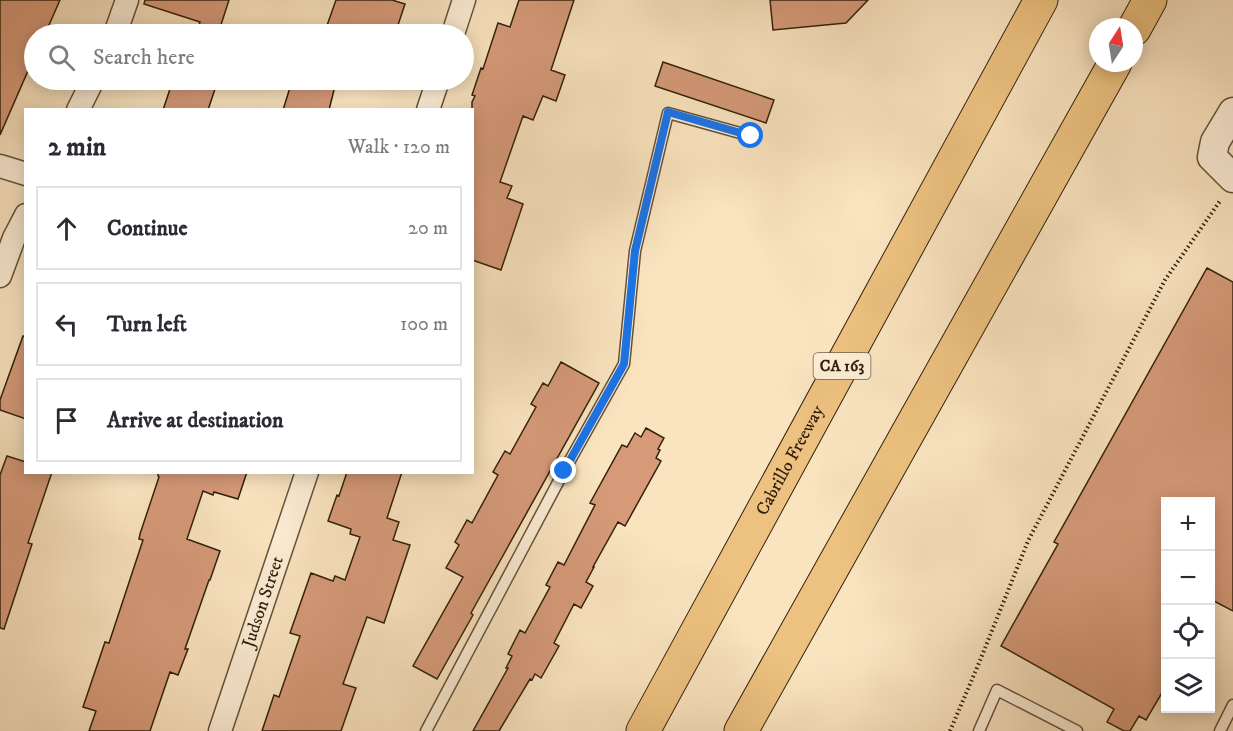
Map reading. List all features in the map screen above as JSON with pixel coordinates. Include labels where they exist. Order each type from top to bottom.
[{"type":"highway","name":"Cabrillo Freeway","points":[[643,731],[1041,0]]},
{"type":"highway","points":[[1140,18],[1150,0]]},
{"type":"highway","points":[[741,731],[1110,72]]},
{"type":"street","points":[[119,24],[127,0]]},
{"type":"street","points":[[456,24],[464,0]]},
{"type":"street","points":[[79,108],[88,90]]},
{"type":"street","points":[[429,108],[435,90]]},
{"type":"street","points":[[1230,185],[1212,157],[1215,142],[1233,112]]},
{"type":"street","points":[[0,166],[24,173]]},
{"type":"street","points":[[0,276],[14,238],[24,219]]},
{"type":"street","name":"Judson Street","points":[[220,731],[306,474]]},
{"type":"lane","points":[[426,731],[564,471],[624,364],[635,251],[668,112],[751,136]]},
{"type":"lane","points":[[979,731],[997,690],[1077,731]]},
{"type":"lane","points":[[1221,731],[1233,705]]},
{"type":"path","points":[[950,731],[1028,541],[1165,280],[1230,185]]},
{"type":"building","points":[[0,0],[60,0],[49,24],[24,24],[24,80],[0,135]]},
{"type":"building","points":[[145,0],[229,0],[221,24],[199,24],[200,22],[144,4]]},
{"type":"building","points":[[336,0],[392,0],[405,4],[398,24],[328,24]]},
{"type":"building","points":[[519,0],[574,0],[551,70],[565,75],[556,101],[543,96],[533,120],[523,116],[500,182],[512,186],[507,198],[523,204],[501,270],[474,261],[474,108],[472,108],[472,102],[475,96],[472,95],[498,23],[510,27]]},
{"type":"building","points":[[770,0],[868,0],[846,23],[773,30]]},
{"type":"building","points":[[663,62],[774,100],[766,123],[655,86]]},
{"type":"building","points":[[170,90],[215,90],[209,108],[164,108]]},
{"type":"building","points":[[289,90],[334,90],[330,108],[284,108]]},
{"type":"building","points":[[1207,268],[1233,282],[1233,611],[1215,602],[1215,497],[1161,497],[1161,694],[1146,720],[1139,716],[1130,731],[1124,731],[1107,722],[1114,709],[1001,646],[1058,544],[1054,542]]},
{"type":"building","points":[[24,336],[24,418],[0,410],[0,400]]},
{"type":"building","points":[[561,362],[599,383],[471,613],[473,615],[437,679],[413,666],[463,577],[446,568],[459,545],[455,542],[467,520],[472,523],[498,475],[493,472],[505,451],[510,454],[536,407],[531,404],[543,383],[548,386]]},
{"type":"building","points":[[646,428],[664,438],[656,458],[661,461],[625,526],[618,522],[593,567],[586,582],[593,586],[581,608],[574,604],[554,643],[559,646],[541,678],[535,674],[532,680],[530,679],[499,731],[473,731],[508,668],[506,668],[512,656],[508,654],[520,630],[525,633],[550,587],[546,585],[558,562],[564,565],[595,505],[590,503],[622,445],[627,447],[635,433],[641,437]]},
{"type":"building","points":[[7,456],[24,461],[24,474],[51,474],[28,543],[32,544],[4,629],[0,628],[0,475]]},
{"type":"building","points":[[158,474],[246,474],[238,499],[203,491],[187,539],[220,551],[178,675],[170,672],[150,731],[89,731],[96,711],[83,707],[105,642],[109,643],[143,540],[139,539],[140,534]]},
{"type":"building","points":[[346,474],[401,474],[387,518],[399,522],[393,540],[410,545],[384,623],[367,617],[343,684],[356,688],[341,731],[262,731],[274,695],[279,697],[300,636],[290,633],[311,573],[333,581],[335,576],[345,580],[360,537],[350,534],[351,529],[328,521],[337,495],[339,496]]},
{"type":"route","points":[[564,471],[624,364],[635,251],[668,112],[751,136]]}]
